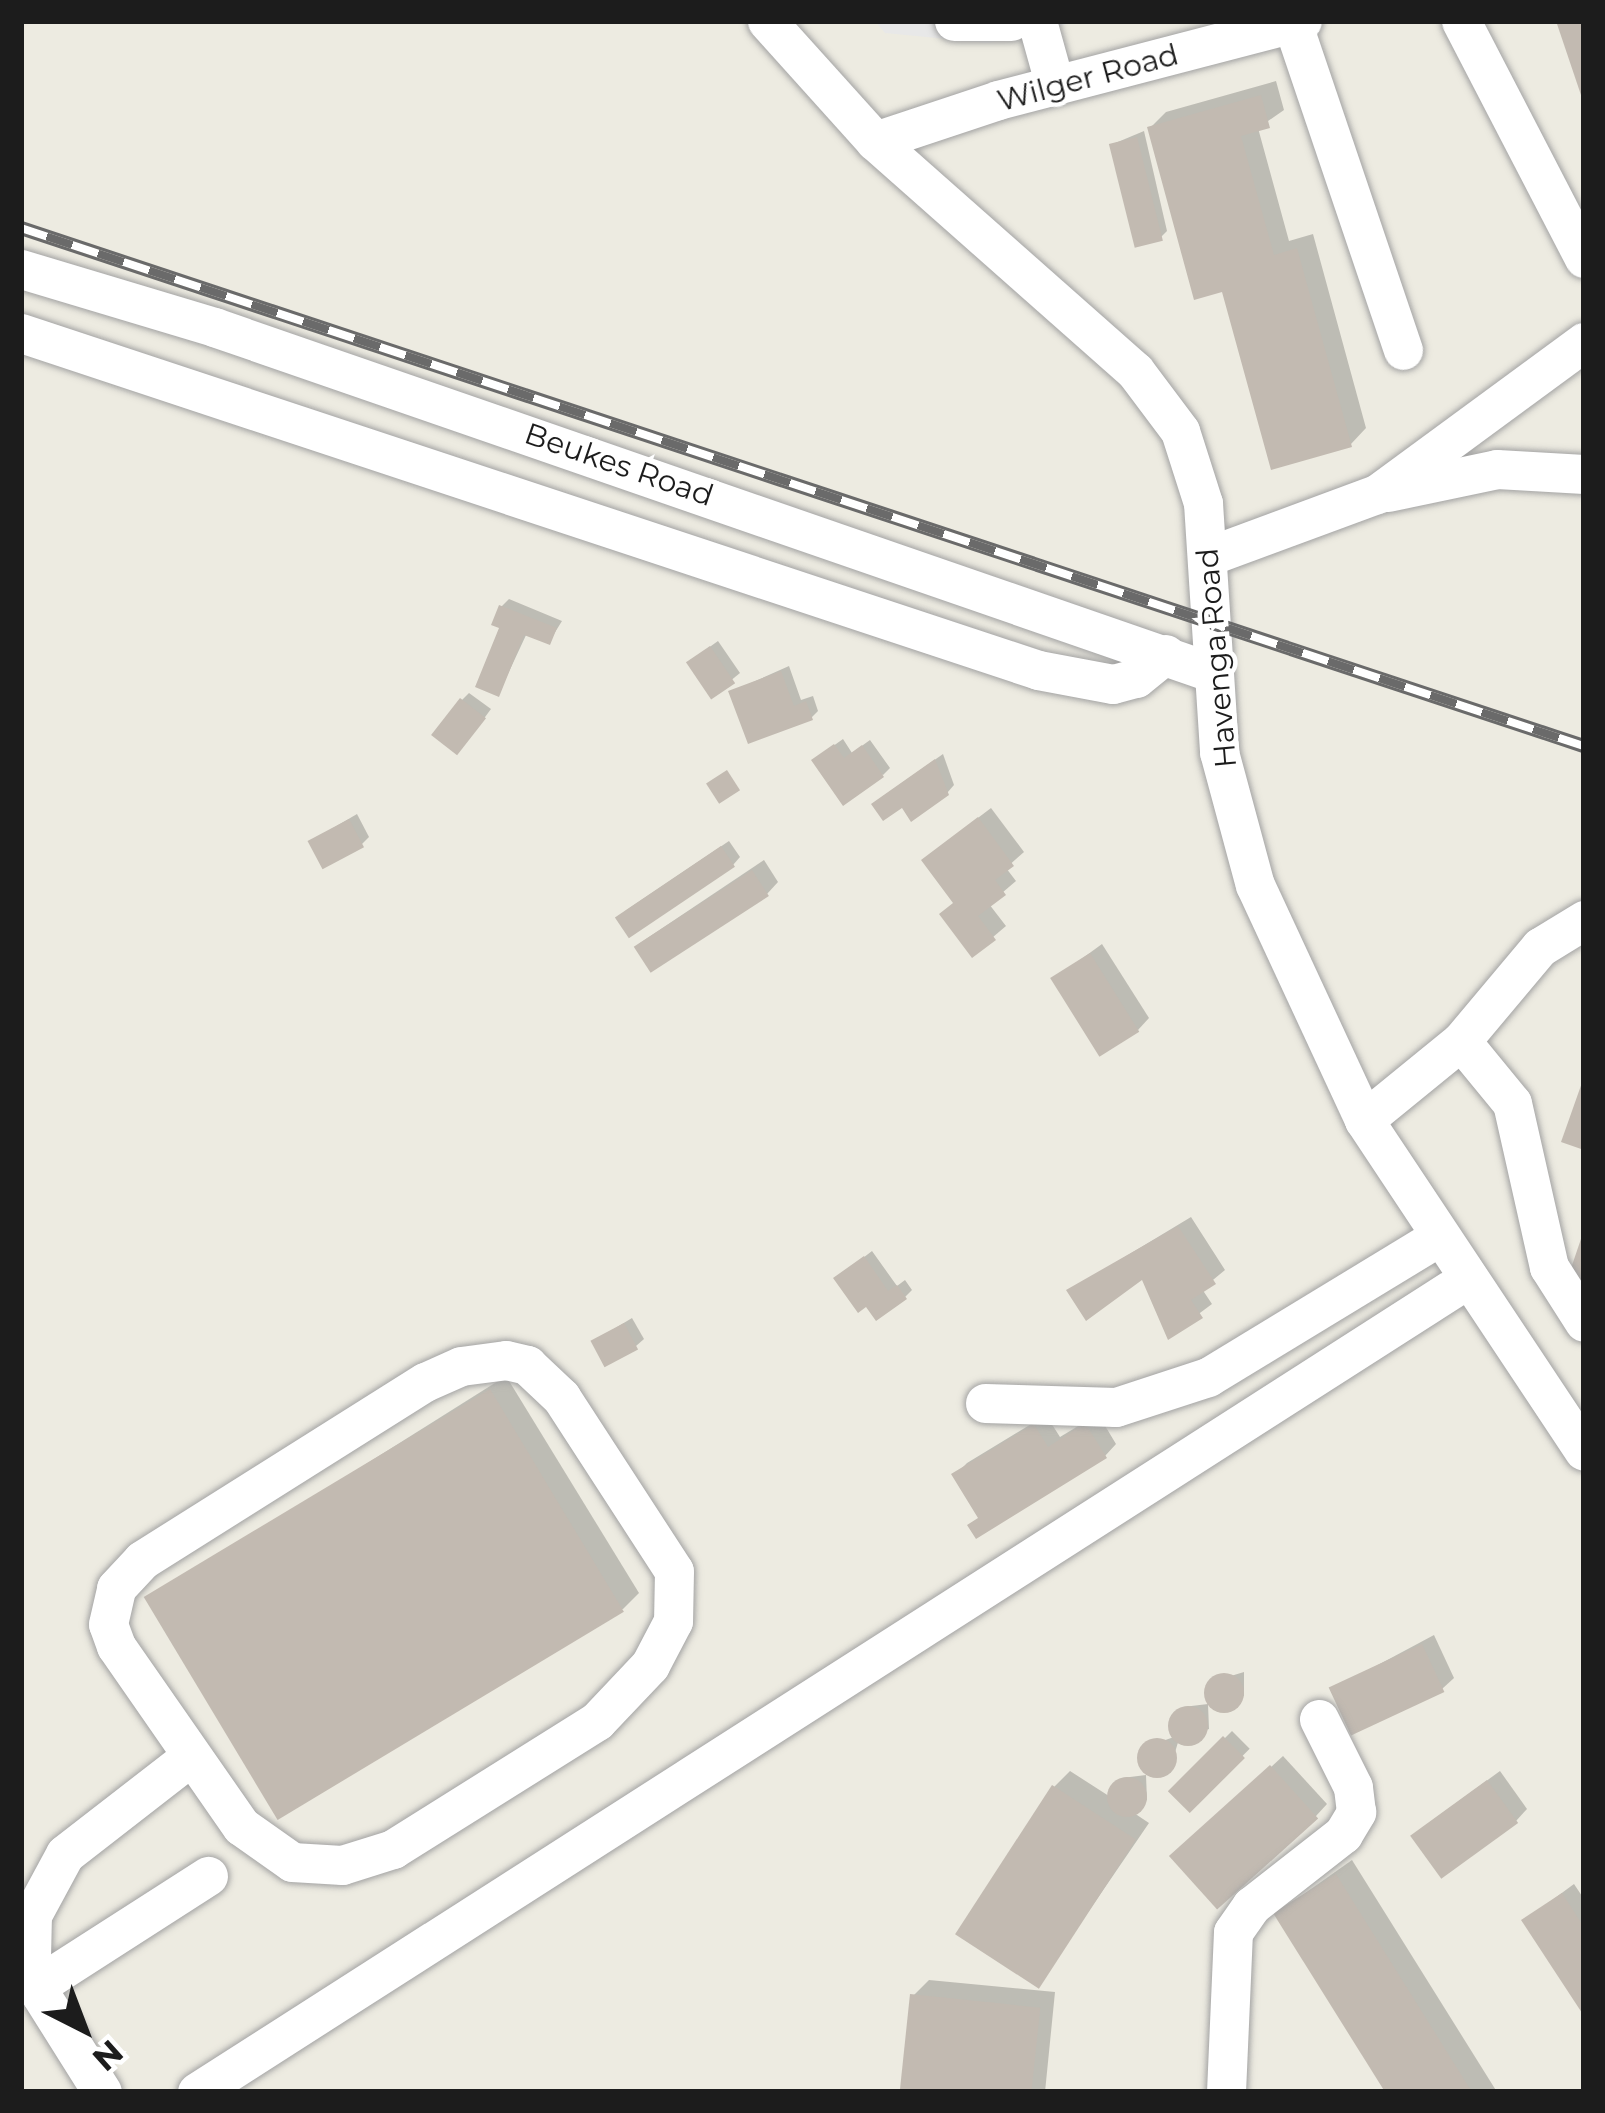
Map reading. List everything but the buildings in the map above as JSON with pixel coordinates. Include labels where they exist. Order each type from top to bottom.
[{"type":"street","name":"Havenga Road","points":[[767,21],[875,141],[1163,403],[1194,461],[1210,556],[1219,752],[1255,885],[1364,1120],[1436,1238],[1584,1451]]},
{"type":"street","points":[[954,21],[1011,21]]},
{"type":"street","points":[[1037,21],[1055,86]]},
{"type":"street","points":[[1461,21],[1584,258]]},
{"type":"street","name":"Wilger Road","points":[[875,141],[1055,86],[1298,23]]},
{"type":"street","points":[[1298,23],[1402,350]]},
{"type":"street","name":"Beukes Road","points":[[21,269],[235,334],[1214,673]]},
{"type":"street","points":[[21,333],[1038,670],[1113,684],[1136,678],[1166,654]]},
{"type":"street","points":[[1377,494],[1584,342]]},
{"type":"street","points":[[1210,556],[1377,494],[1497,469],[1584,474]]},
{"type":"street","points":[[1364,1120],[1461,1041],[1540,947],[1584,920]]},
{"type":"street","points":[[1461,1041],[1513,1103],[1549,1267],[1584,1322]]},
{"type":"street","points":[[985,1403],[1116,1407],[1208,1377],[1436,1238]]},
{"type":"street","points":[[197,2092],[1465,1281]]},
{"type":"street","points":[[506,1360],[545,1380],[674,1571],[673,1621],[615,1706],[373,1857],[306,1864],[272,1852],[241,1826],[190,1757],[116,1646],[108,1624],[116,1588],[142,1560],[460,1366],[506,1360]]},
{"type":"street","points":[[1226,2092],[1233,1932],[1251,1906],[1343,1834],[1356,1812],[1353,1787],[1319,1719]]},
{"type":"street","points":[[102,2092],[38,1985],[28,1937],[49,1871],[190,1757]]},
{"type":"street","points":[[38,1985],[208,1876]]},
{"type":"shaded area","points":[[875,21],[1080,21],[988,43],[885,33]]},
{"type":"railway","points":[[21,228],[1584,746]]}]
